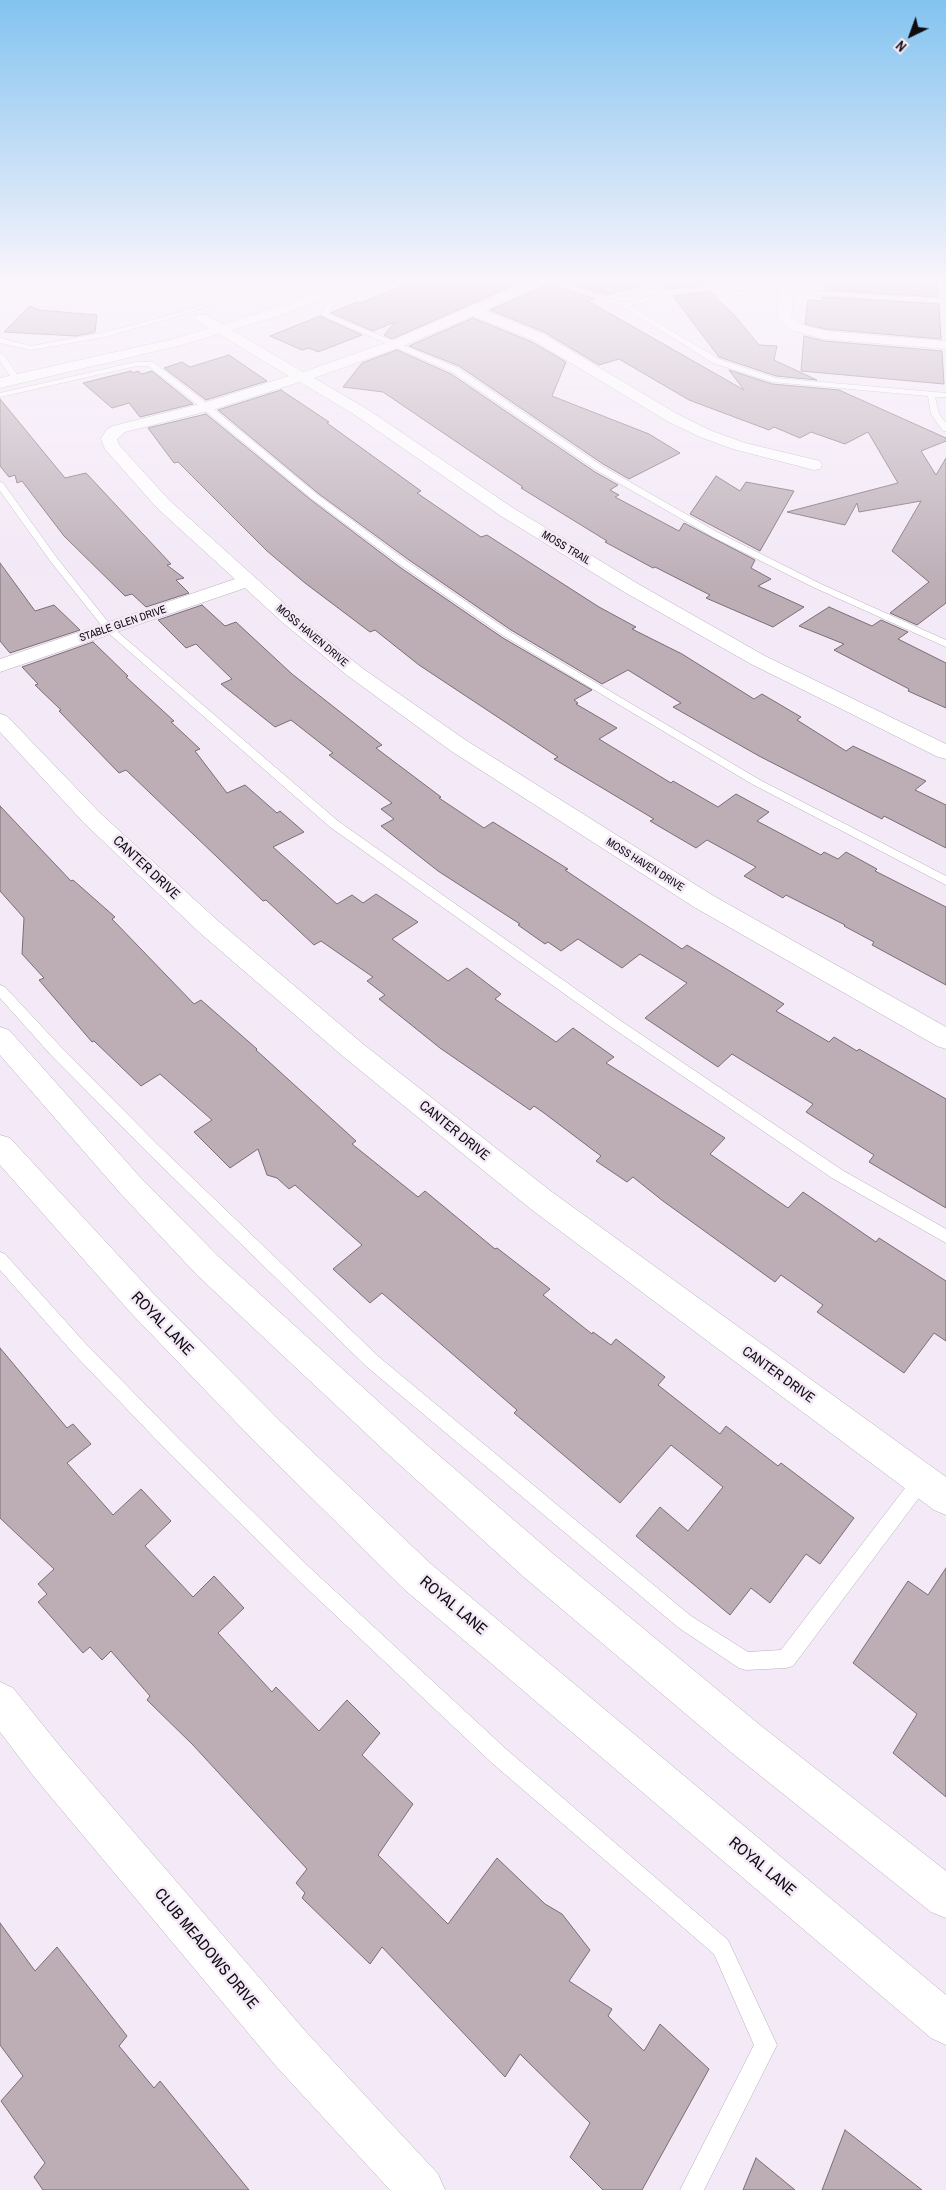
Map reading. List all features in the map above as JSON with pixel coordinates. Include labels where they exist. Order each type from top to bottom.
[{"type":"street","points":[[0,383],[16,380]]},
{"type":"street","name":"MOSS HAVEN DRIVE","points":[[294,380],[206,407],[119,429],[112,433],[110,439],[111,446],[163,504],[247,581],[355,672],[459,746],[703,901],[946,1039]]},
{"type":"street","name":"MOSS TRAIL","points":[[309,380],[361,412],[507,512],[633,589],[758,660],[946,752]]},
{"type":"street","points":[[610,380],[673,418],[706,434],[739,446],[814,465]]},
{"type":"street","name":"STABLE GLEN DRIVE","points":[[0,666],[247,581]]},
{"type":"street","name":"CANTER DRIVE","points":[[0,720],[92,818],[209,927],[354,1051],[542,1201],[946,1498]]},
{"type":"street","points":[[0,1037],[130,1185],[208,1266],[401,1444],[538,1565],[746,1739],[946,1897]]},
{"type":"street","name":"ROYAL LANE","points":[[0,1146],[141,1302],[268,1432],[418,1577],[946,2023]]},
{"type":"street","name":"CLUB MEADOWS DRIVE","points":[[0,1701],[49,1764],[290,2049],[422,2190]]},
{"type":"lane","points":[[0,395],[65,380]]},
{"type":"lane","points":[[171,380],[315,497],[405,564],[507,634],[756,782],[946,881]]},
{"type":"lane","points":[[468,380],[600,468],[716,535],[818,586],[946,644]]},
{"type":"lane","points":[[777,380],[946,395]]},
{"type":"lane","points":[[931,394],[935,414],[946,429]]},
{"type":"lane","points":[[0,485],[66,575],[109,628],[334,824],[460,915],[837,1174],[946,1236]]},
{"type":"lane","points":[[0,990],[55,1050],[152,1148],[372,1362],[685,1622],[746,1661],[786,1658],[921,1481]]},
{"type":"lane","points":[[0,1259],[80,1349],[176,1448],[302,1572],[499,1756],[721,1947],[766,2045],[692,2190]]},
{"type":"building","points":[[94,380],[163,380],[193,404],[140,417],[129,403],[112,408],[83,383]]},
{"type":"building","points":[[180,380],[267,381],[206,400]]},
{"type":"building","points":[[348,380],[460,380],[595,472],[618,485],[610,490],[619,495],[615,497],[679,531],[684,523],[755,560],[751,568],[771,579],[758,586],[804,607],[773,627],[706,598],[710,595],[655,567],[653,568],[605,542],[607,541],[521,488],[523,487],[383,392],[343,387]]},
{"type":"building","points":[[480,380],[559,380],[552,396],[649,434],[680,453],[629,479],[603,464]]},
{"type":"building","points":[[655,380],[727,380],[744,390],[737,380],[760,380],[772,384],[839,390],[946,438],[946,441],[921,451],[936,475],[946,458],[946,603],[917,625],[890,613],[929,582],[892,551],[921,501],[859,512],[857,503],[845,525],[787,512],[898,483],[868,432],[845,444],[811,432],[800,438],[774,427],[769,430],[689,400]]},
{"type":"building","points":[[902,380],[944,380],[944,384]]},
{"type":"building","points":[[281,390],[329,422],[327,423],[421,491],[417,493],[481,537],[487,535],[599,607],[636,627],[632,629],[682,654],[754,699],[762,694],[801,717],[797,720],[846,751],[853,746],[926,781],[915,790],[946,805],[946,848],[884,816],[882,819],[759,756],[673,707],[681,703],[628,670],[602,684],[511,630],[409,560],[319,494],[218,410]]},
{"type":"building","points":[[0,399],[65,478],[86,473],[171,564],[167,565],[184,578],[176,580],[189,593],[146,607],[132,594],[125,596],[64,536],[22,481],[17,483],[15,475],[9,477],[0,466]]},
{"type":"building","points":[[206,414],[311,500],[401,568],[503,638],[592,690],[574,700],[578,703],[576,704],[617,728],[599,739],[671,783],[673,781],[718,807],[736,794],[769,812],[757,821],[821,855],[824,852],[838,859],[846,852],[877,869],[875,871],[946,907],[946,985],[872,945],[874,942],[845,925],[786,895],[783,898],[744,876],[756,867],[707,840],[696,848],[650,821],[654,819],[554,759],[558,757],[419,665],[375,630],[370,632],[305,583],[267,551],[178,462],[174,463],[148,428]]},
{"type":"building","points":[[716,476],[740,491],[746,482],[794,491],[760,551],[690,514]]},
{"type":"building","points":[[0,563],[35,611],[54,605],[80,630],[10,653],[0,641]]},
{"type":"building","points":[[202,605],[225,626],[236,622],[292,674],[382,745],[376,748],[441,797],[439,798],[484,828],[493,822],[568,869],[565,870],[682,949],[687,945],[784,1004],[776,1011],[829,1042],[834,1037],[857,1051],[859,1049],[946,1099],[946,1208],[869,1162],[874,1155],[806,1112],[813,1104],[732,1054],[718,1067],[645,1018],[687,983],[640,954],[622,968],[578,939],[561,951],[548,942],[545,944],[518,925],[520,924],[438,871],[381,826],[394,819],[381,809],[392,803],[329,755],[333,753],[291,720],[275,727],[221,684],[232,679],[196,644],[186,648],[158,620]]},
{"type":"building","points":[[829,607],[872,626],[881,620],[908,632],[898,639],[946,663],[946,708],[908,691],[909,689],[834,650],[844,644],[799,626]]},
{"type":"building","points":[[93,642],[200,749],[195,751],[227,793],[245,785],[277,813],[280,811],[304,832],[273,847],[337,904],[352,895],[363,903],[376,894],[418,922],[392,939],[448,981],[467,968],[501,994],[495,999],[556,1042],[573,1028],[614,1057],[606,1063],[725,1138],[710,1154],[788,1208],[803,1192],[876,1242],[879,1238],[946,1281],[946,1341],[934,1333],[904,1373],[817,1312],[823,1305],[781,1275],[775,1282],[633,1177],[627,1182],[596,1161],[601,1156],[544,1113],[534,1106],[530,1110],[440,1048],[379,999],[385,995],[367,981],[373,977],[321,941],[314,945],[266,900],[263,901],[126,770],[119,773],[59,711],[61,710],[35,685],[38,684],[22,667]]},
{"type":"building","points":[[0,806],[71,881],[73,880],[115,917],[112,919],[194,1004],[201,1000],[257,1049],[356,1141],[352,1144],[418,1197],[425,1191],[495,1249],[497,1248],[550,1289],[543,1295],[592,1334],[593,1332],[611,1345],[616,1339],[665,1377],[658,1385],[720,1434],[726,1426],[778,1466],[781,1463],[854,1518],[820,1564],[806,1554],[770,1603],[751,1588],[730,1615],[636,1536],[660,1507],[688,1531],[723,1487],[671,1445],[620,1503],[514,1413],[517,1410],[382,1293],[370,1303],[333,1269],[362,1245],[295,1185],[289,1189],[277,1178],[267,1175],[258,1149],[230,1168],[194,1132],[212,1120],[160,1074],[141,1086],[94,1041],[92,1042],[39,980],[44,978],[22,954],[24,918],[0,891]]},
{"type":"building","points":[[0,1348],[67,1428],[73,1424],[91,1444],[67,1463],[113,1515],[141,1489],[171,1521],[145,1546],[193,1597],[214,1576],[244,1608],[218,1633],[272,1692],[276,1687],[319,1731],[347,1700],[380,1733],[362,1755],[413,1804],[378,1855],[448,1924],[497,1858],[545,1904],[562,1914],[590,1950],[569,1981],[612,2009],[608,2016],[644,2051],[660,2024],[709,2069],[642,2190],[603,2190],[570,2157],[590,2123],[520,2054],[505,2077],[382,1947],[370,1964],[302,1898],[305,1893],[296,1883],[307,1869],[193,1745],[147,1700],[150,1696],[111,1651],[102,1660],[90,1647],[83,1653],[38,1602],[47,1594],[38,1584],[54,1569],[0,1518]]},
{"type":"building","points":[[946,1568],[946,1797],[893,1753],[917,1714],[853,1663],[908,1581],[928,1595]]},
{"type":"building","points":[[0,1923],[35,1971],[57,1947],[127,2036],[119,2046],[154,2088],[160,2081],[249,2190],[43,2190],[34,2177],[45,2163],[1,2101],[23,2076],[0,2045]]},
{"type":"building","points":[[845,2130],[922,2190],[822,2190]]},
{"type":"building","points":[[756,2158],[795,2190],[743,2190]]}]
